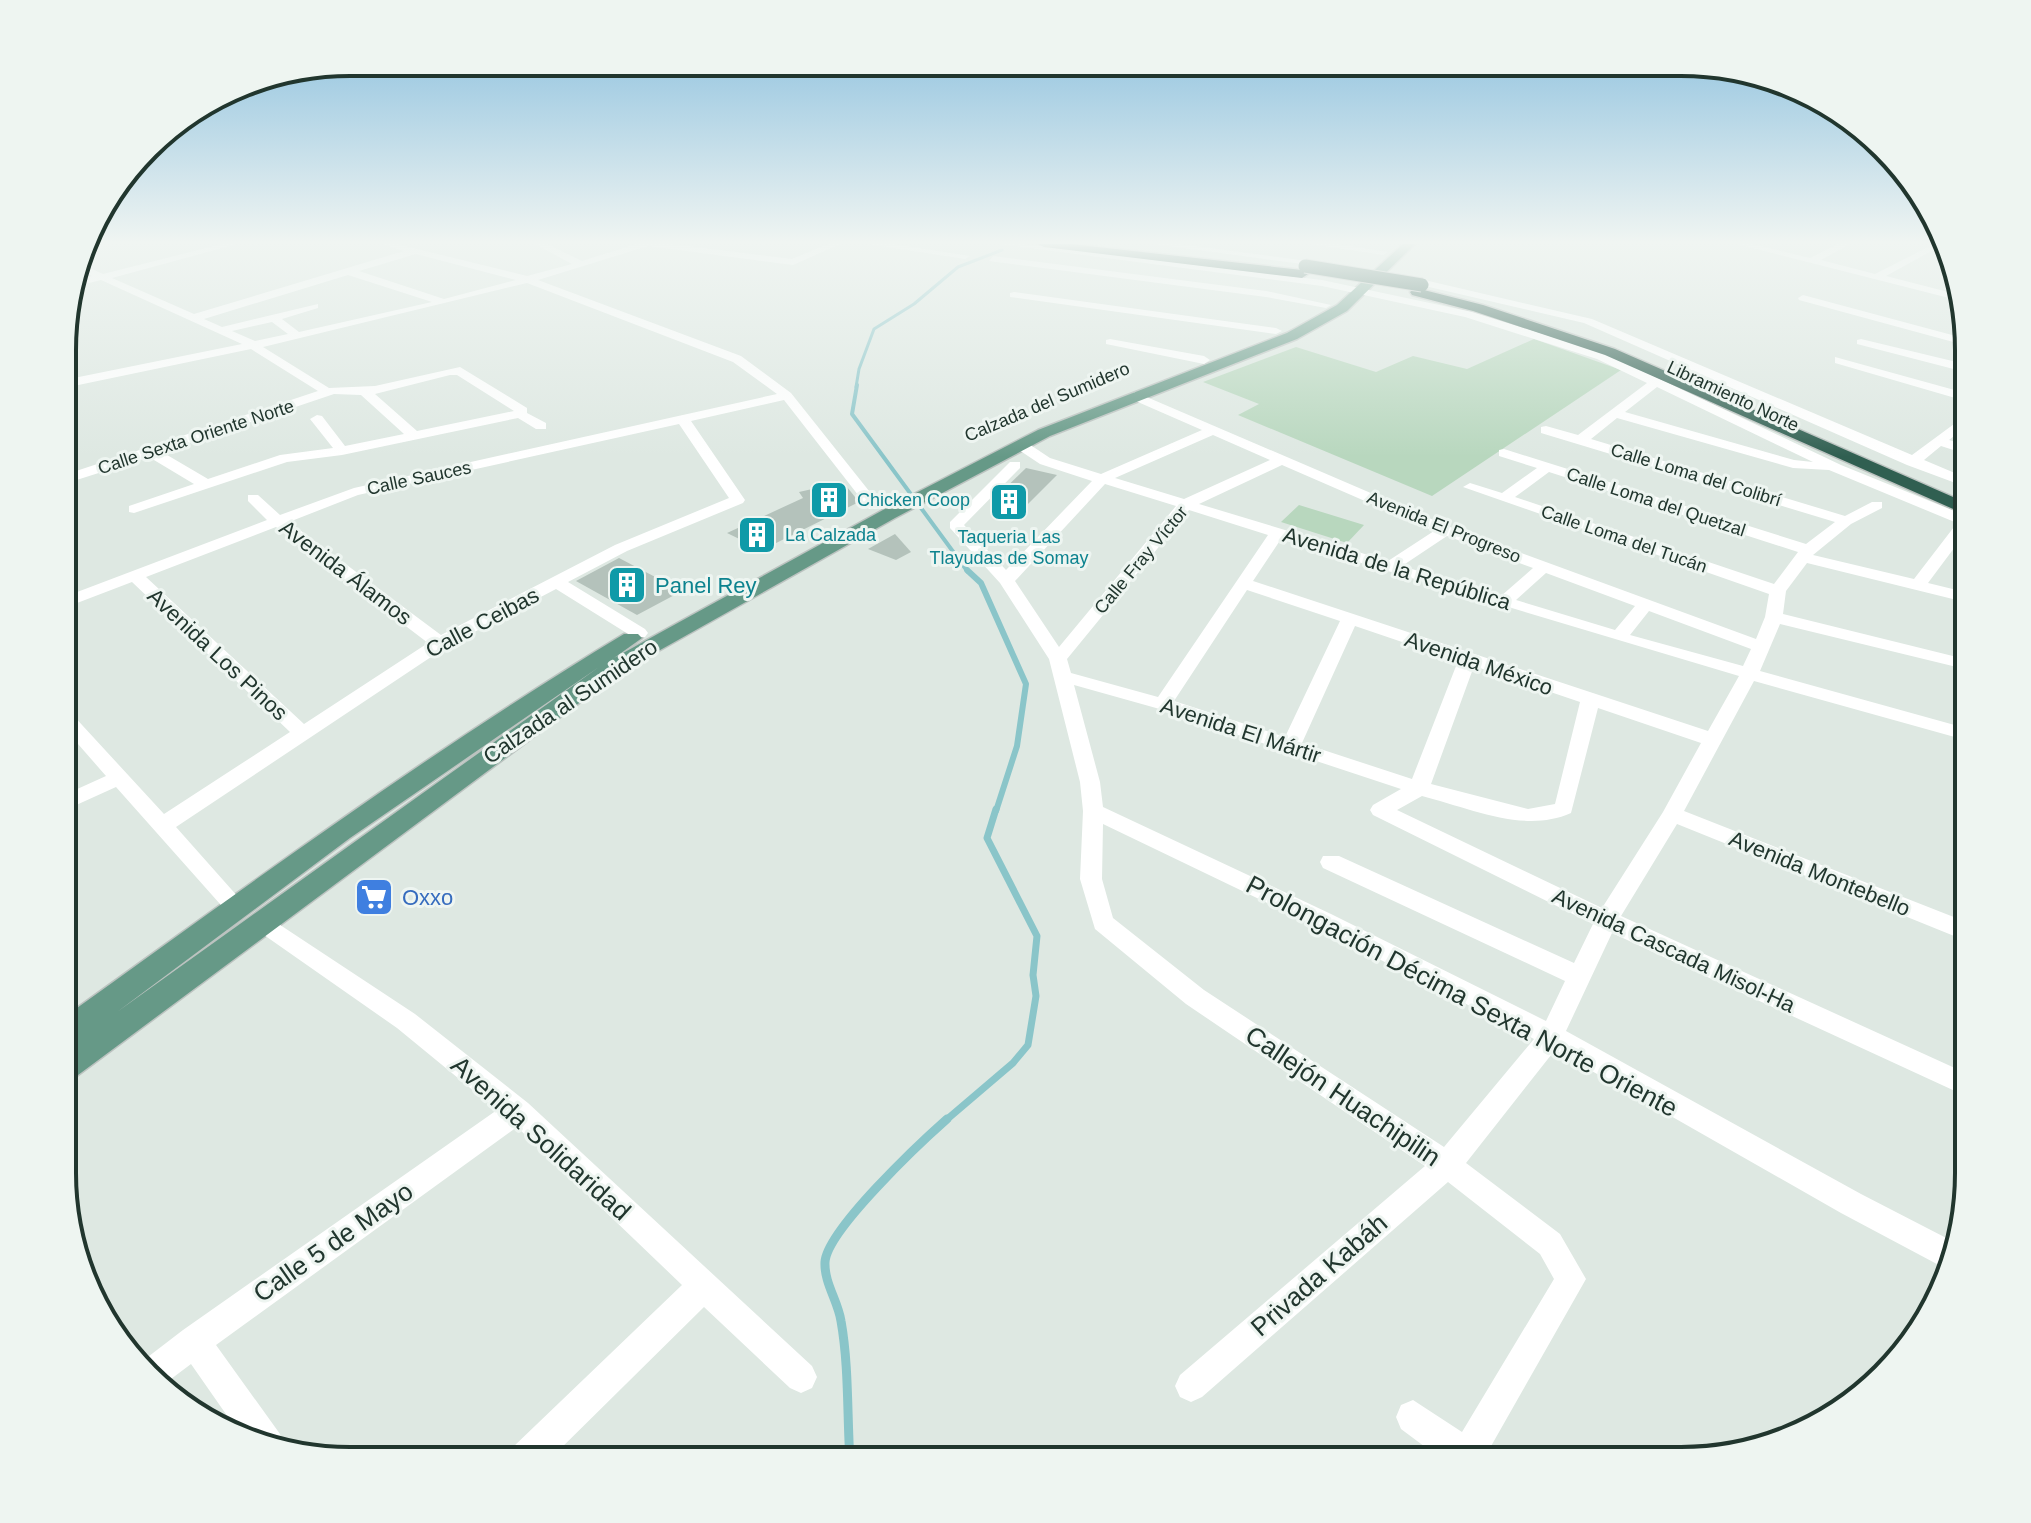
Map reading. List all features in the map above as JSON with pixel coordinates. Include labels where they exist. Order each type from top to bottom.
[{"type":"highway","name":"Libramiento Norte","points":[[1502,315],[1610,352],[1955,512]]},
{"type":"highway","name":"Libramiento Norte","points":[[1523,315],[1566,324],[1741,396],[1955,491]]},
{"type":"main road","name":"Calzada del Sumidero","points":[[931,484],[1055,423],[1276,331],[1307,315]]},
{"type":"main road","name":"Calzada al Sumidero","points":[[77,1058],[485,759],[685,617],[881,508],[981,465],[1055,423],[1292,336],[1329,315]]},
{"type":"main road","name":"Calzada al Sumidero","points":[[77,1025],[236,907],[551,687],[639,633],[685,617]]},
{"type":"main road","points":[[462,749],[485,759]]},
{"type":"street","points":[[187,315],[253,345],[326,391],[342,388],[364,391],[455,371],[541,426]]},
{"type":"street","points":[[194,318],[204,315]]},
{"type":"street","points":[[222,330],[284,315]]},
{"type":"street","points":[[76,382],[381,315]]},
{"type":"street","points":[[621,315],[737,359],[787,396],[881,508]]},
{"type":"street","points":[[1160,315],[1276,331]]},
{"type":"street","name":"Libramiento Norte","points":[[1482,315],[1601,356],[1836,468],[1955,513]]},
{"type":"street","points":[[1564,315],[1588,321],[1955,479]]},
{"type":"street","points":[[1865,315],[1954,340]]},
{"type":"street","points":[[274,318],[296,335]]},
{"type":"street","points":[[1110,342],[1204,360]]},
{"type":"street","points":[[1861,342],[1955,365]]},
{"type":"street","points":[[1839,360],[1955,394]]},
{"type":"street","points":[[1581,440],[1656,382]]},
{"type":"street","name":"Calle Sexta Oriente Norte","points":[[76,476],[264,409],[311,399],[326,391]]},
{"type":"street","points":[[364,391],[414,436]]},
{"type":"street","name":"Calle Sauces","points":[[76,598],[354,492],[787,396]]},
{"type":"street","name":"Avenida El Progreso","points":[[1135,396],[1445,530],[1759,646]]},
{"type":"street","points":[[134,509],[285,458],[342,451],[521,412]]},
{"type":"street","points":[[1617,414],[1793,464],[1836,468]]},
{"type":"street","points":[[317,419],[342,451]]},
{"type":"street","name":"Calle Ceibas","points":[[161,826],[440,643],[621,548],[738,500],[684,421]]},
{"type":"street","points":[[1912,462],[1955,428]]},
{"type":"street","points":[[1006,580],[1102,479],[1213,430]]},
{"type":"street","name":"Calle Loma del Colibrí","points":[[1546,430],[1846,521]]},
{"type":"street","points":[[1939,441],[1955,446]]},
{"type":"street","name":"Avenida de la República","points":[[1021,445],[1045,461],[1102,479],[1619,637],[1955,731]]},
{"type":"street","points":[[150,451],[205,484]]},
{"type":"street","name":"Calle Loma del Quetzal","points":[[1504,453],[1805,554],[1955,595]]},
{"type":"street","name":"Calle Fray Víctor","points":[[1059,667],[1186,504],[1281,460]]},
{"type":"street","name":"Avenida de la República","points":[[981,465],[1045,461]]},
{"type":"street","points":[[981,465],[1003,477]]},
{"type":"street","points":[[1015,465],[955,525],[1006,580],[1059,667],[1090,782],[1093,811]]},
{"type":"street","points":[[1504,498],[1547,467]]},
{"type":"street","name":"Calle Loma del Tucán","points":[[1470,487],[1778,591]]},
{"type":"street","name":"Avenida Álamos","points":[[253,498],[277,521],[440,643]]},
{"type":"street","points":[[1714,740],[1749,674],[1774,617],[1778,591],[1805,554],[1846,521],[1877,505]]},
{"type":"street","points":[[1391,566],[1445,530]]},
{"type":"street","points":[[1163,704],[1246,584],[1278,531]]},
{"type":"street","points":[[1917,586],[1955,536]]},
{"type":"street","points":[[1504,602],[1543,567]]},
{"type":"street","name":"Avenida Los Pinos","points":[[135,576],[301,732]]},
{"type":"street","points":[[556,582],[639,633]]},
{"type":"street","name":"Avenida México","points":[[1246,584],[1714,740]]},
{"type":"street","points":[[1619,637],[1645,605]]},
{"type":"street","points":[[1774,617],[1955,661]]},
{"type":"street","points":[[1291,746],[1350,619]]},
{"type":"street","points":[[1419,788],[1467,660]]},
{"type":"street","name":"Avenida El Mártir","points":[[1059,667],[1419,788],[1528,816],[1548,815],[1564,808],[1590,700]]},
{"type":"street","points":[[76,731],[236,907]]},
{"type":"street","name":"Privada Kabáh","points":[[1191,1386],[1447,1165],[1551,1036],[1607,919],[1714,740]]},
{"type":"street","points":[[77,798],[118,778]]},
{"type":"street","name":"Avenida Cascada Misol-Ha","points":[[1419,788],[1380,810],[1954,1080]]},
{"type":"street","name":"Callejón Huachipilin","points":[[1093,811],[1091,879],[1103,923],[1195,997],[1447,1165],[1550,1244],[1571,1279],[1476,1447]]},
{"type":"street","name":"Prolongación Décima Sexta Norte Oriente","points":[[1093,811],[1209,865],[1551,1036],[1863,1213],[1943,1252]]},
{"type":"street","name":"Avenida Montebello","points":[[1672,814],[1954,927]]},
{"type":"street","points":[[1331,862],[1578,976]]},
{"type":"street","name":"Avenida Solidaridad","points":[[262,922],[406,1021],[518,1111],[801,1377]]},
{"type":"street","name":"Calle 5 de Mayo","points":[[159,1369],[518,1111]]},
{"type":"street","points":[[538,1446],[703,1286]]},
{"type":"street","points":[[194,1341],[257,1430]]},
{"type":"street","points":[[1413,1417],[1453,1447]]},
{"type":"green space","points":[[1534,339],[1621,370],[1432,496],[1238,415],[1259,404],[1203,382],[1296,347],[1376,372],[1413,356],[1467,369]]},
{"type":"green space","points":[[1299,505],[1364,525],[1347,543],[1281,522]]},
{"type":"building","points":[[1026,468],[1057,475],[1022,510],[991,502]]},
{"type":"building","points":[[843,482],[859,502],[762,550],[727,533],[803,498],[799,492]]},
{"type":"building","points":[[895,534],[911,552],[896,560],[868,549]]},
{"type":"building","name":"Panel Rey","points":[[619,558],[682,591],[637,615],[576,581]]},
{"type":"waterway","points":[[856,387],[859,369],[874,329],[896,315]]},
{"type":"waterway","points":[[857,385],[852,414],[968,572]]},
{"type":"waterway","points":[[967,570],[981,583],[1026,684],[1017,746],[996,811]]},
{"type":"waterway","points":[[945,1121],[1013,1063],[1028,1045],[1036,996],[1033,975],[1037,936],[987,838],[996,809]]},
{"type":"waterway","points":[[850,1446],[844,1338],[825,1262],[841,1229],[858,1209],[947,1119]]},
{"type":"place","name":"Chicken Coop","points":[[829,500]]},
{"type":"place","name":"Taqueria Las Tlayudas de Somay","points":[[1009,502]]},
{"type":"place","name":"La Calzada","points":[[757,535]]},
{"type":"place","name":"Panel Rey","points":[[627,585]]},
{"type":"place","name":"Oxxo","points":[[374,897]]}]
